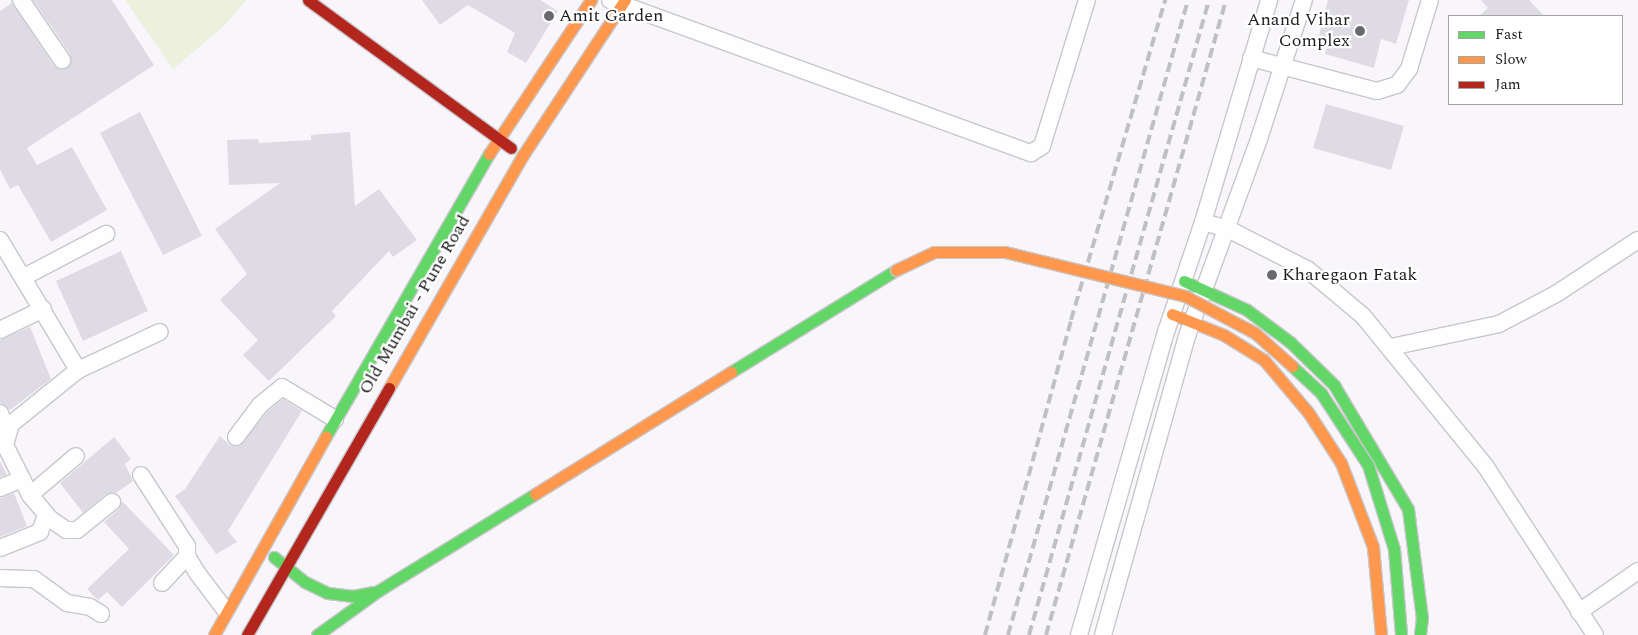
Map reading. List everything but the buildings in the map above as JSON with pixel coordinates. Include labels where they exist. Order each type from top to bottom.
[{"type":"street","points":[[21,0],[62,60]]},
{"type":"street","points":[[308,0],[522,155]]},
{"type":"street","name":"Old Mumbai - Pune Road","points":[[214,635],[335,419],[498,139],[591,0]]},
{"type":"street","points":[[619,2],[1031,153],[1042,146],[1087,0]]},
{"type":"street","points":[[1079,635],[1172,314],[1203,222],[1268,0]]},
{"type":"street","points":[[1103,635],[1194,322],[1228,229],[1304,0]]},
{"type":"street","points":[[1251,58],[1377,90],[1397,85],[1409,69],[1430,0]]},
{"type":"street","name":"Old Mumbai - Pune Road","points":[[246,635],[522,155],[619,2]]},
{"type":"street","points":[[1203,222],[1228,229],[1307,269],[1364,316],[1391,347],[1486,468],[1595,635]]},
{"type":"street","points":[[24,277],[106,234]]},
{"type":"street","points":[[0,240],[24,277],[78,370]]},
{"type":"street","points":[[1391,347],[1499,324],[1556,294],[1638,240]]},
{"type":"street","points":[[317,635],[378,591],[896,270],[934,252],[1006,252],[1185,296],[1255,334],[1321,393],[1368,465],[1394,549],[1401,635]]},
{"type":"street","points":[[1184,281],[1206,289],[1247,310],[1290,342],[1334,385],[1408,510],[1422,618],[1420,635]]},
{"type":"street","points":[[1212,330],[1227,300]]},
{"type":"street","points":[[0,330],[42,309]]},
{"type":"street","points":[[1172,314],[1212,330],[1264,360],[1308,412],[1341,463],[1373,547],[1381,635]]},
{"type":"street","points":[[4,433],[78,370],[160,332]]},
{"type":"street","points":[[236,437],[260,405],[282,387],[335,419]]},
{"type":"street","points":[[0,413],[6,445],[30,495],[46,515],[66,530],[77,530],[112,502]]},
{"type":"street","points":[[30,495],[76,456]]},
{"type":"street","points":[[141,475],[187,546],[187,556],[226,612]]},
{"type":"street","points":[[0,488],[22,479]]},
{"type":"street","points":[[0,548],[40,532],[46,515]]},
{"type":"street","points":[[262,549],[286,564],[305,582],[328,593],[353,596],[378,591]]},
{"type":"street","points":[[162,583],[187,556]]},
{"type":"street","points":[[1579,612],[1638,571]]},
{"type":"street","points":[[0,578],[34,579],[67,603],[90,607],[101,614]]},
{"type":"green space","points":[[125,0],[246,0],[224,26],[173,69]]},
{"type":"railway","points":[[985,635],[1071,320],[1165,0]]},
{"type":"railway","points":[[1008,635],[1188,0]]},
{"type":"railway","points":[[1029,635],[1209,0]]},
{"type":"railway","points":[[1046,635],[1226,0]]},
{"type":"traffic: fast","points":[[326,436],[489,154]]},
{"type":"traffic: fast","points":[[731,372],[896,270]]},
{"type":"traffic: fast","points":[[1184,281],[1247,310],[1290,342],[1334,385],[1408,509],[1422,618],[1420,635]]},
{"type":"traffic: fast","points":[[1292,366],[1321,393],[1368,465],[1394,549],[1401,635]]},
{"type":"traffic: fast","points":[[317,635],[378,591],[535,494]]},
{"type":"traffic: fast","points":[[274,557],[305,582],[328,593],[353,596],[374,592]]},
{"type":"traffic: slow","points":[[489,154],[591,0]]},
{"type":"traffic: slow","points":[[389,388],[523,155],[625,0]]},
{"type":"traffic: slow","points":[[896,270],[934,252],[1005,252],[1185,296],[1255,333],[1292,366]]},
{"type":"traffic: slow","points":[[1172,314],[1224,335],[1264,360],[1308,412],[1341,463],[1373,547],[1381,635]]},
{"type":"traffic: slow","points":[[535,494],[731,372]]},
{"type":"traffic: slow","points":[[214,635],[326,436]]},
{"type":"traffic: jam","points":[[308,0],[511,148]]},
{"type":"traffic: jam","points":[[247,635],[389,388]]},
{"type":"place","name":"Amit Garden","points":[[549,16]]},
{"type":"place","name":"Anand Vihar Complex","points":[[1360,31]]},
{"type":"place","name":"Kharegaon Fatak","points":[[1272,275]]}]
